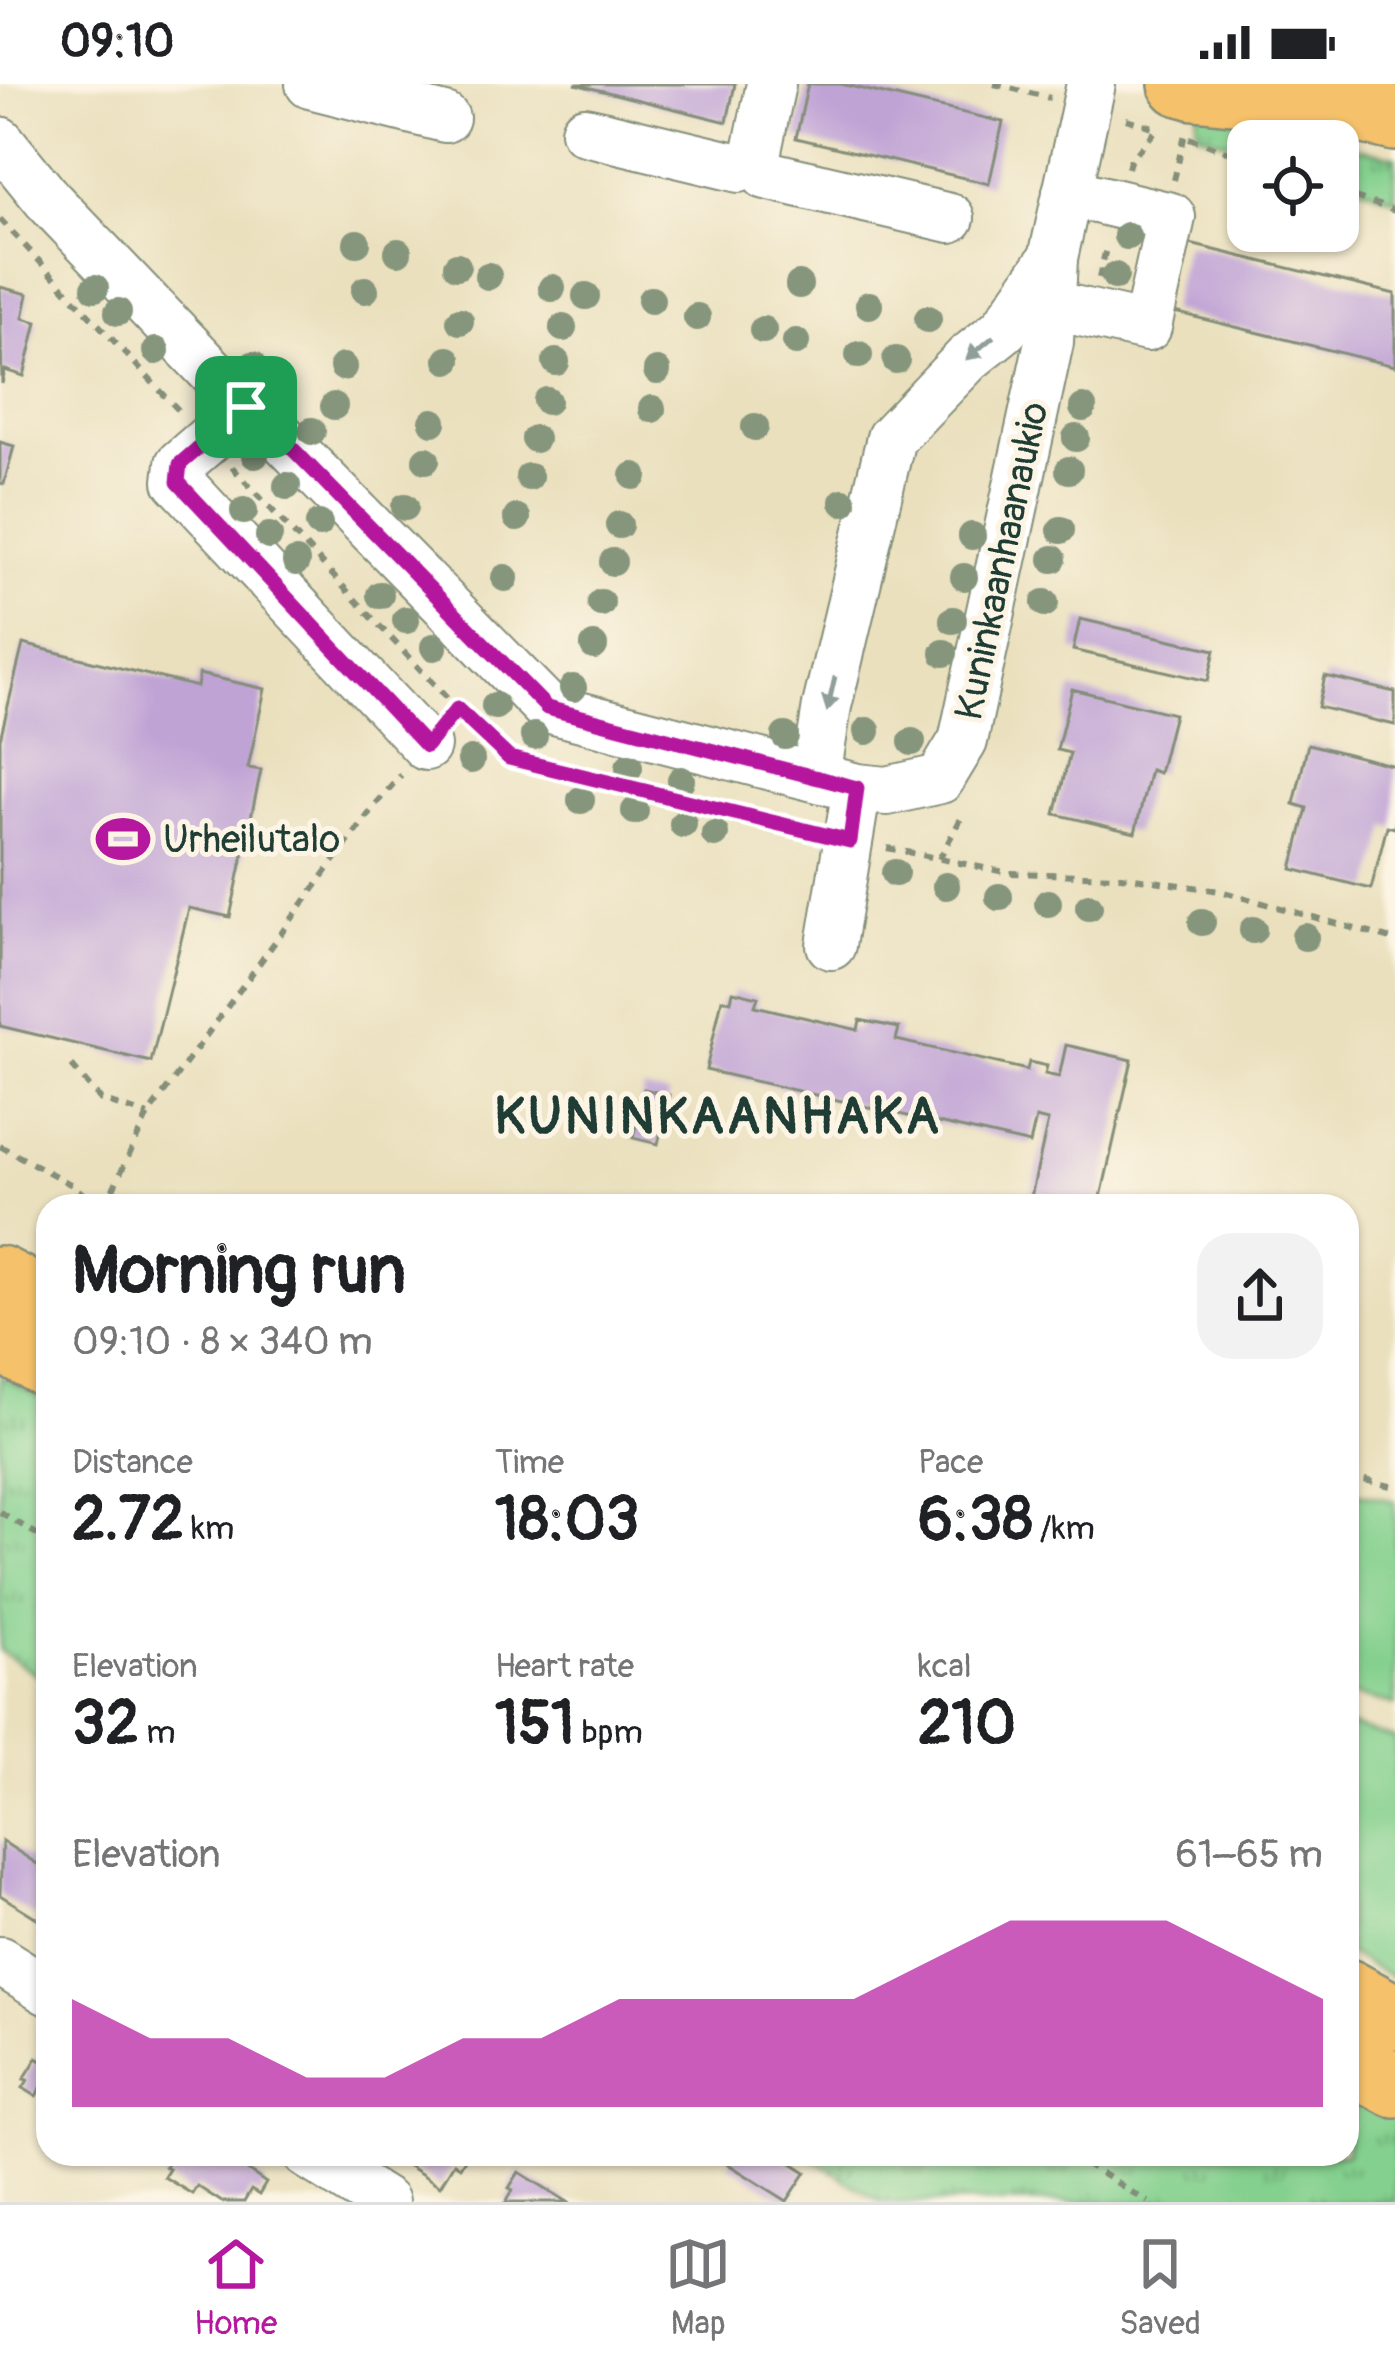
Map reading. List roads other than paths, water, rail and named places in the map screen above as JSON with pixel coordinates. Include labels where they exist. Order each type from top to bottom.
[{"type":"main road","points":[[1181,84],[1303,92],[1395,119]]},
{"type":"main road","points":[[0,1277],[36,1297]]},
{"type":"main road","points":[[0,1340],[36,1360]]},
{"type":"main road","points":[[1359,1998],[1395,2017]]},
{"type":"main road","points":[[1359,2066],[1395,2085]]},
{"type":"street","points":[[310,84],[445,118]]},
{"type":"street","points":[[771,84],[755,160],[766,175],[950,218]]},
{"type":"street","name":"Kuninkaanhaanaukio","points":[[0,141],[47,199],[246,407],[547,708],[853,785],[940,779],[963,741],[1049,343],[1052,281],[1091,84]]},
{"type":"street","points":[[585,131],[740,168],[755,160]]},
{"type":"street","points":[[831,945],[850,841],[853,785],[827,706],[891,438],[1052,281],[1147,327],[1171,217],[1067,192]]},
{"type":"street","points":[[246,407],[180,464],[178,482],[426,746]]},
{"type":"street","points":[[0,1961],[36,1984]]},
{"type":"street","points":[[326,2166],[383,2202]]},
{"type":"place","name":"Urheilutalo","points":[[123,839]]},
{"type":"district","name":"KUNINKAANHAKA","points":[[718,1117]]}]
